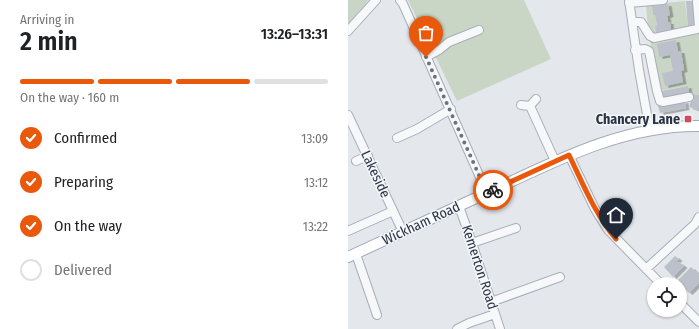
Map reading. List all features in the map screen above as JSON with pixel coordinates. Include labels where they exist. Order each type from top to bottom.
[{"type":"main road","name":"Wickham Road","points":[[352,255],[569,155],[606,142],[650,131],[672,127],[699,126]]},
{"type":"street","points":[[348,31],[376,0]]},
{"type":"street","points":[[400,0],[451,110],[487,193]]},
{"type":"street","points":[[650,131],[635,50],[629,2],[663,0]]},
{"type":"street","points":[[632,22],[641,22],[650,36],[654,38],[697,29],[699,27],[697,2]]},
{"type":"street","points":[[426,57],[439,50],[449,42],[479,30]]},
{"type":"street","points":[[635,50],[646,49],[649,51],[660,101],[663,102],[689,97]]},
{"type":"street","points":[[521,105],[533,102],[555,161]]},
{"type":"street","points":[[397,138],[417,129],[451,110]]},
{"type":"street","name":"Lakeside","points":[[348,115],[403,232]]},
{"type":"street","points":[[569,155],[602,220],[616,239],[654,277]]},
{"type":"street","points":[[356,161],[368,156]]},
{"type":"street","name":"Kemerton Road","points":[[459,206],[500,329]]},
{"type":"street","name":"Lakeside","points":[[348,231],[393,210]]},
{"type":"street","points":[[646,269],[698,222]]},
{"type":"street","points":[[472,243],[516,228]]},
{"type":"street","points":[[352,255],[377,316]]},
{"type":"street","points":[[491,302],[560,278]]},
{"type":"street","points":[[687,310],[699,322]]},
{"type":"street","points":[[457,329],[495,314]]},
{"type":"green space","points":[[348,0],[368,0],[348,24]]},
{"type":"green space","points":[[408,0],[524,0],[551,59],[457,101]]},
{"type":"green space","points":[[685,1],[688,28],[671,32],[670,22],[668,22],[667,16],[669,15],[668,4],[652,6],[653,15],[655,15],[657,26],[655,26],[656,34],[654,35],[648,29],[646,5]]},
{"type":"green space","points":[[699,33],[699,95],[689,93],[688,86],[660,91],[650,41]]},
{"type":"building","points":[[686,1],[692,1],[694,28],[688,28]]},
{"type":"building","points":[[668,4],[670,15],[667,16],[668,22],[670,22],[671,32],[656,34],[655,26],[657,26],[655,15],[653,15],[652,6]]},
{"type":"building","points":[[676,40],[678,51],[681,51],[684,70],[681,71],[683,82],[665,86],[662,73],[673,71],[670,55],[659,57],[657,44]]},
{"type":"building","points":[[688,86],[689,93],[663,98],[662,91]]},
{"type":"building","points":[[693,94],[699,95],[698,110],[689,107]]},
{"type":"building","points":[[685,101],[686,108],[660,113],[658,106]]},
{"type":"building","points":[[675,256],[679,259],[676,262],[679,262],[684,266],[673,277],[664,267]]},
{"type":"building","points":[[691,267],[699,275],[699,283],[689,293],[687,291],[687,277],[681,277]]},
{"type":"way so far","points":[[426,57],[487,193],[493,190]]},
{"type":"place","name":"Chancery Lane","points":[[688,119]]},
{"type":"route","points":[[493,190],[569,155],[595,209],[608,230],[616,239]]}]
